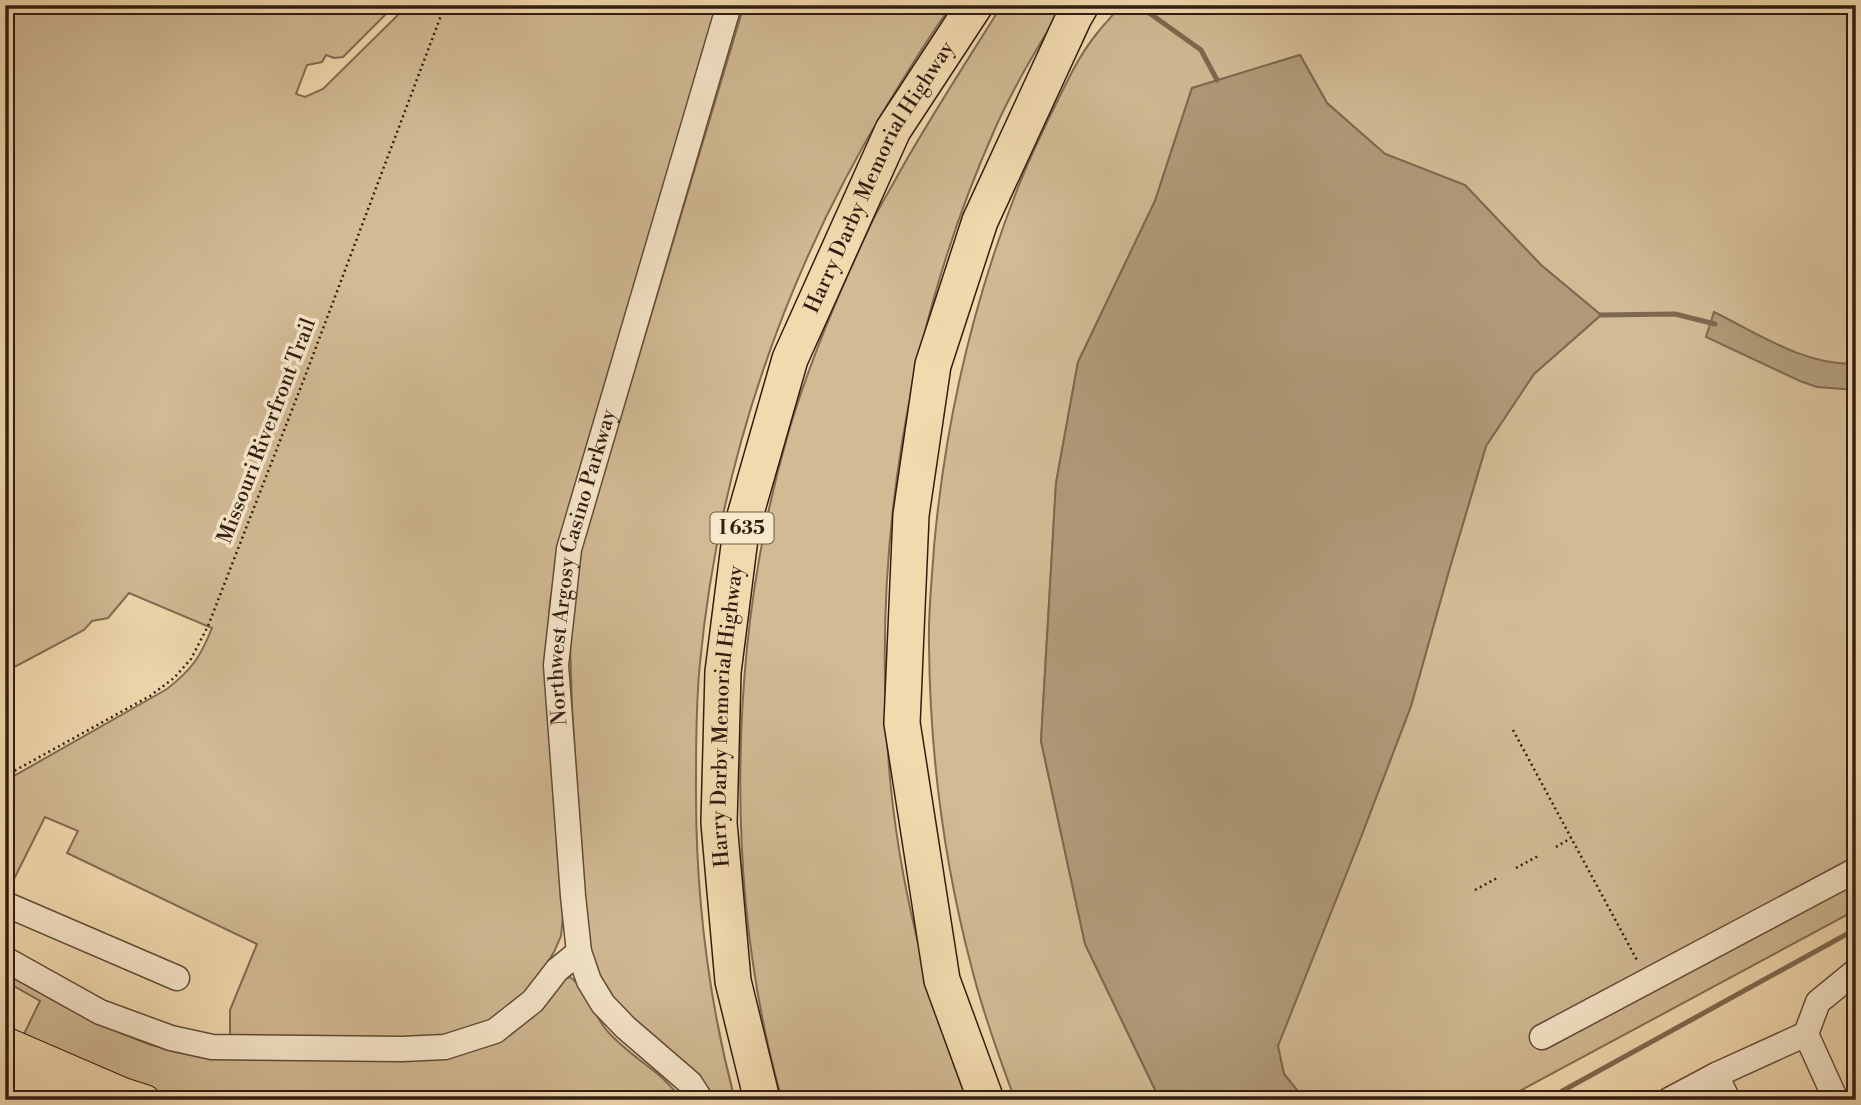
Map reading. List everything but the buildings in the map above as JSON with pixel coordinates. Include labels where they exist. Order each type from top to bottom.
[{"type":"highway","name":"Harry Darby Memorial Highway","points":[[762,1100],[733,981],[719,823],[723,672],[741,530],[790,359],[893,130],[975,5]]},
{"type":"highway","points":[[986,1100],[942,980],[902,723],[911,515],[933,365],[975,234],[1078,11]]},
{"type":"main road","points":[[5,1042],[145,1100]]},
{"type":"main road","points":[[5,1071],[39,1100]]},
{"type":"main road","points":[[5,1071],[75,1100]]},
{"type":"street","name":"Northwest Argosy Casino Parkway","points":[[701,1100],[690,1083],[625,1027],[603,1004],[589,981],[579,952],[556,665],[569,549],[729,5]]},
{"type":"street","points":[[1542,1037],[1856,870]]},
{"type":"street","points":[[5,904],[177,978]]},
{"type":"street","points":[[5,959],[100,1012],[171,1038],[212,1047],[402,1049],[445,1047],[495,1031],[533,1001],[557,970],[579,952]]},
{"type":"street","points":[[1669,1100],[1716,1075],[1806,1034],[1818,1002],[1856,971]]},
{"type":"street","points":[[1806,1034],[1836,1100]]},
{"type":"street","points":[[1716,1075],[1728,1100]]},
{"type":"path","name":"Missouri Riverfront Trail","points":[[5,776],[150,696],[174,678],[191,659],[208,626],[304,379],[445,5]]},
{"type":"path","points":[[1513,730],[1641,968]]},
{"type":"path","points":[[1556,847],[1571,838]]},
{"type":"path","points":[[1516,868],[1540,855]]},
{"type":"path","points":[[1475,890],[1499,877]]},
{"type":"shaded area","points":[[5,5],[395,5],[343,57],[326,55],[322,62],[307,65],[296,94],[305,97],[323,89],[408,5],[720,5],[557,561],[548,638],[563,915],[561,936],[542,971],[520,999],[482,1025],[433,1038],[230,1039],[230,1010],[257,944],[67,853],[78,831],[45,817],[12,883],[5,888],[5,781],[167,689],[194,662],[212,628],[129,593],[108,618],[92,621],[84,630],[5,672]]},
{"type":"shaded area","points":[[744,5],[952,5],[889,102],[818,233],[763,372],[723,515],[709,589],[700,663],[696,735],[696,819],[705,941],[717,1021],[735,1100],[716,1100],[696,1076],[626,1018],[593,964],[584,910],[570,644],[577,569],[584,538]]},
{"type":"shaded area","points":[[1002,5],[1063,5],[1001,115],[964,207],[938,284],[918,362],[902,442],[886,604],[885,685],[889,767],[899,852],[927,978],[967,1100],[782,1100],[763,1020],[750,937],[742,852],[740,767],[744,681],[753,596],[768,514],[805,380],[859,250],[877,211],[911,152]]},
{"type":"shaded area","points":[[1120,5],[1856,5],[1856,910],[1503,1100],[1305,1100],[1284,1074],[1277,1046],[1411,706],[1486,446],[1534,374],[1601,315],[1541,265],[1465,185],[1385,154],[1327,103],[1300,55],[1192,88],[1155,201],[1078,362],[1056,483],[1041,741],[1085,944],[1160,1100],[1015,1100],[972,969],[940,808],[930,686],[929,620],[934,547],[953,410],[974,321],[1001,233],[1030,159],[1073,70],[1091,41]]},
{"type":"shaded area","points":[[1300,55],[1327,103],[1385,154],[1465,185],[1541,265],[1601,315],[1534,374],[1486,446],[1411,706],[1278,1046],[1284,1074],[1305,1100],[1160,1100],[1085,944],[1041,741],[1056,483],[1078,362],[1155,201],[1192,88]]},
{"type":"shaded area","points":[[1714,312],[1800,354],[1837,363],[1856,364],[1856,390],[1817,387],[1800,381],[1706,337]]},
{"type":"shaded area","points":[[5,968],[121,1033],[176,1052],[203,1057],[438,1057],[570,977],[581,989],[610,1034],[660,1076],[683,1100],[178,1100],[130,1083],[23,1036],[40,1001],[5,981]]},
{"type":"waterway","points":[[1138,5],[1201,50],[1217,80]]},
{"type":"waterway","points":[[1601,315],[1675,314],[1715,324]]},
{"type":"waterway","points":[[1546,1100],[1856,929]]}]
